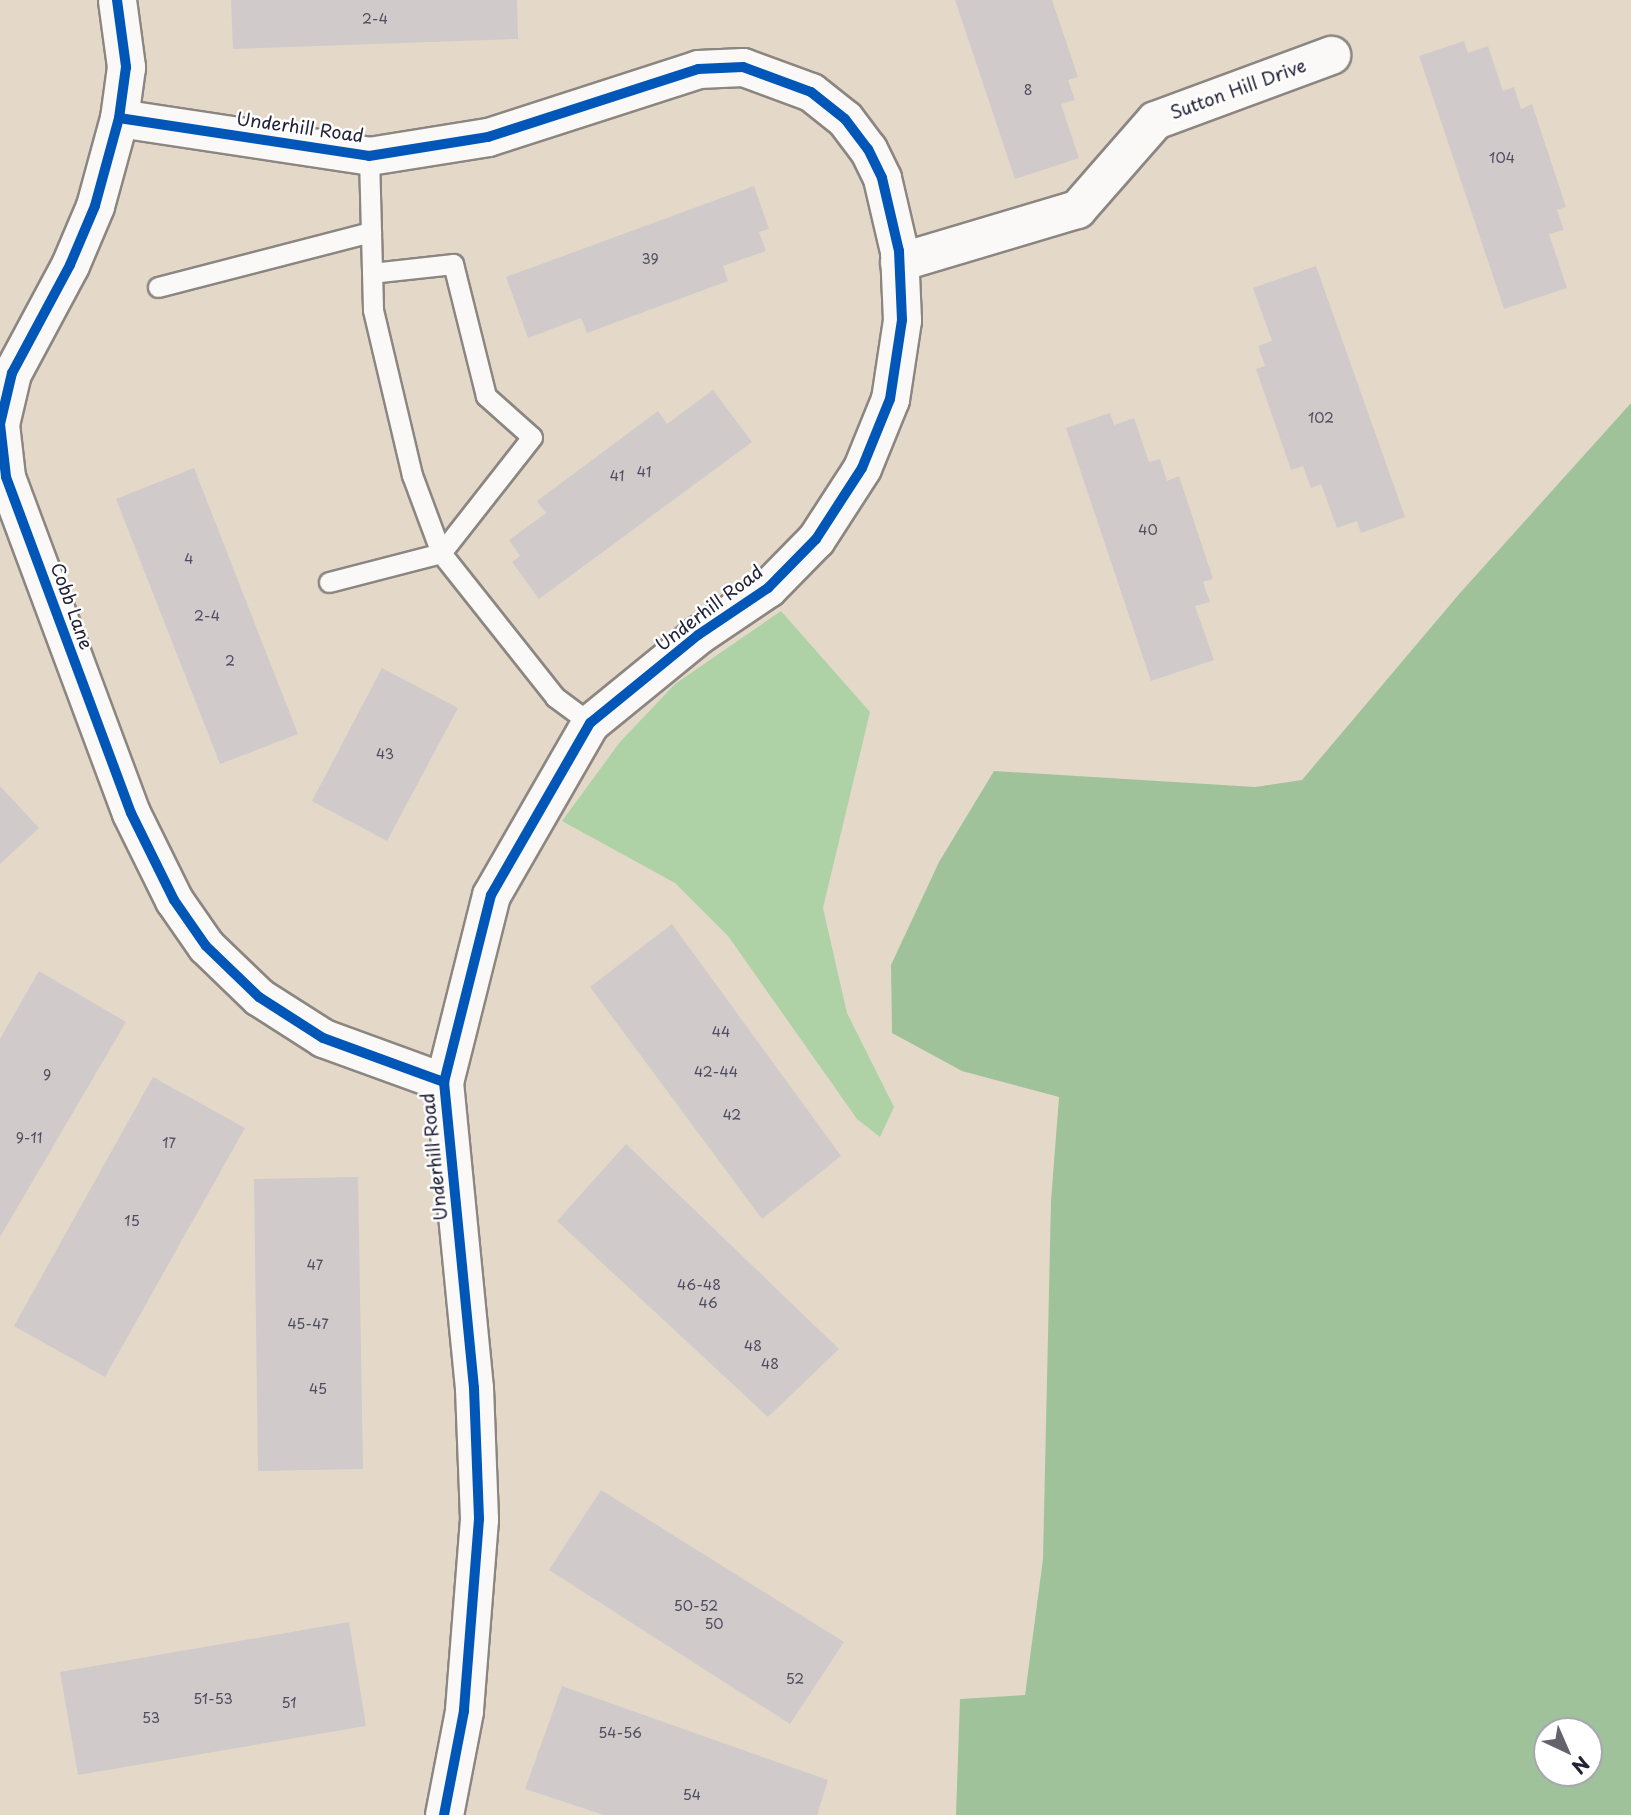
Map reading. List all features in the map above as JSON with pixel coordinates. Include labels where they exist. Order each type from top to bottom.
[{"type":"street","name":"Cobb Lane","points":[[117,0],[126,68],[119,118],[95,206],[70,265],[12,373],[0,424],[6,477],[131,813],[174,900],[206,946],[259,997],[323,1038],[444,1082]]},
{"type":"street","name":"Sutton Hill Drive","points":[[899,262],[1077,209],[1155,120],[1331,55]]},
{"type":"street","name":"Underhill Road","points":[[119,118],[369,156],[488,137],[698,69],[743,67],[811,92],[845,119],[868,149],[882,178],[899,262],[902,320],[890,399],[862,468],[816,539],[768,588],[698,635],[590,723],[491,895],[444,1082],[474,1388],[479,1519],[464,1711],[444,1815]]},
{"type":"lane","points":[[369,156],[373,310],[412,475],[441,553],[555,697],[590,723]]},
{"type":"lane","points":[[158,287],[371,232]]},
{"type":"lane","points":[[330,582],[441,553],[532,437],[486,396],[453,264],[372,273]]},
{"type":"green space","points":[[1631,403],[1631,1815],[956,1815],[960,1699],[1025,1695],[1043,1559],[1051,1201],[1059,1097],[962,1071],[892,1033],[891,965],[939,862],[994,771],[1255,787],[1302,780],[1460,593]]},
{"type":"green space","points":[[781,611],[870,712],[823,908],[847,1013],[894,1107],[880,1137],[857,1119],[728,936],[675,883],[562,821],[620,742],[675,684]]},
{"type":"building","points":[[231,0],[517,0],[518,39],[233,49]]},
{"type":"building","points":[[955,0],[1052,0],[1078,77],[1068,80],[1075,100],[1061,104],[1079,158],[1015,179]]},
{"type":"building","points":[[1464,41],[1468,53],[1488,46],[1503,91],[1514,87],[1521,109],[1532,104],[1566,207],[1557,210],[1564,230],[1549,234],[1567,288],[1504,309],[1419,56]]},
{"type":"building","points":[[754,186],[769,229],[759,232],[766,251],[723,266],[728,281],[587,333],[581,318],[528,338],[506,277]]},
{"type":"building","points":[[1316,266],[1405,517],[1361,533],[1357,521],[1337,528],[1321,484],[1311,488],[1303,466],[1291,470],[1256,369],[1265,366],[1258,346],[1272,341],[1253,288]]},
{"type":"building","points":[[713,390],[752,442],[539,599],[512,562],[520,556],[509,540],[546,513],[537,501],[658,411],[667,424]]},
{"type":"building","points":[[1110,413],[1114,425],[1134,418],[1149,462],[1160,459],[1167,481],[1179,476],[1213,579],[1203,582],[1210,602],[1195,606],[1214,660],[1151,681],[1066,428]]},
{"type":"building","points":[[194,468],[298,734],[220,764],[116,499]]},
{"type":"building","points":[[382,668],[458,708],[387,841],[312,801]]},
{"type":"building","points":[[0,786],[39,828],[0,864]]},
{"type":"building","points":[[672,924],[841,1156],[762,1219],[590,987]]},
{"type":"building","points":[[39,971],[126,1022],[0,1237],[0,1039]]},
{"type":"building","points":[[153,1077],[245,1128],[105,1377],[14,1326]]},
{"type":"building","points":[[626,1144],[839,1349],[768,1417],[557,1221]]},
{"type":"building","points":[[358,1177],[363,1469],[258,1471],[254,1179]]},
{"type":"building","points":[[601,1490],[844,1642],[790,1724],[549,1570]]},
{"type":"building","points":[[349,1622],[366,1726],[78,1775],[60,1672]]},
{"type":"building","points":[[562,1686],[828,1780],[817,1815],[604,1815],[525,1789]]},
{"type":"cycle path","points":[[117,0],[126,67],[119,118],[95,206],[70,265],[12,373],[0,424],[6,477],[131,813],[174,900],[206,946],[259,997],[323,1038],[444,1082]]},
{"type":"cycle path","points":[[119,118],[369,156],[488,137],[698,69],[743,67],[811,92],[845,119],[868,149],[882,178],[899,251],[902,320],[890,399],[862,468],[816,539],[768,588],[698,635],[590,723],[491,895],[444,1082],[474,1388],[479,1519],[464,1711],[444,1815]]}]
